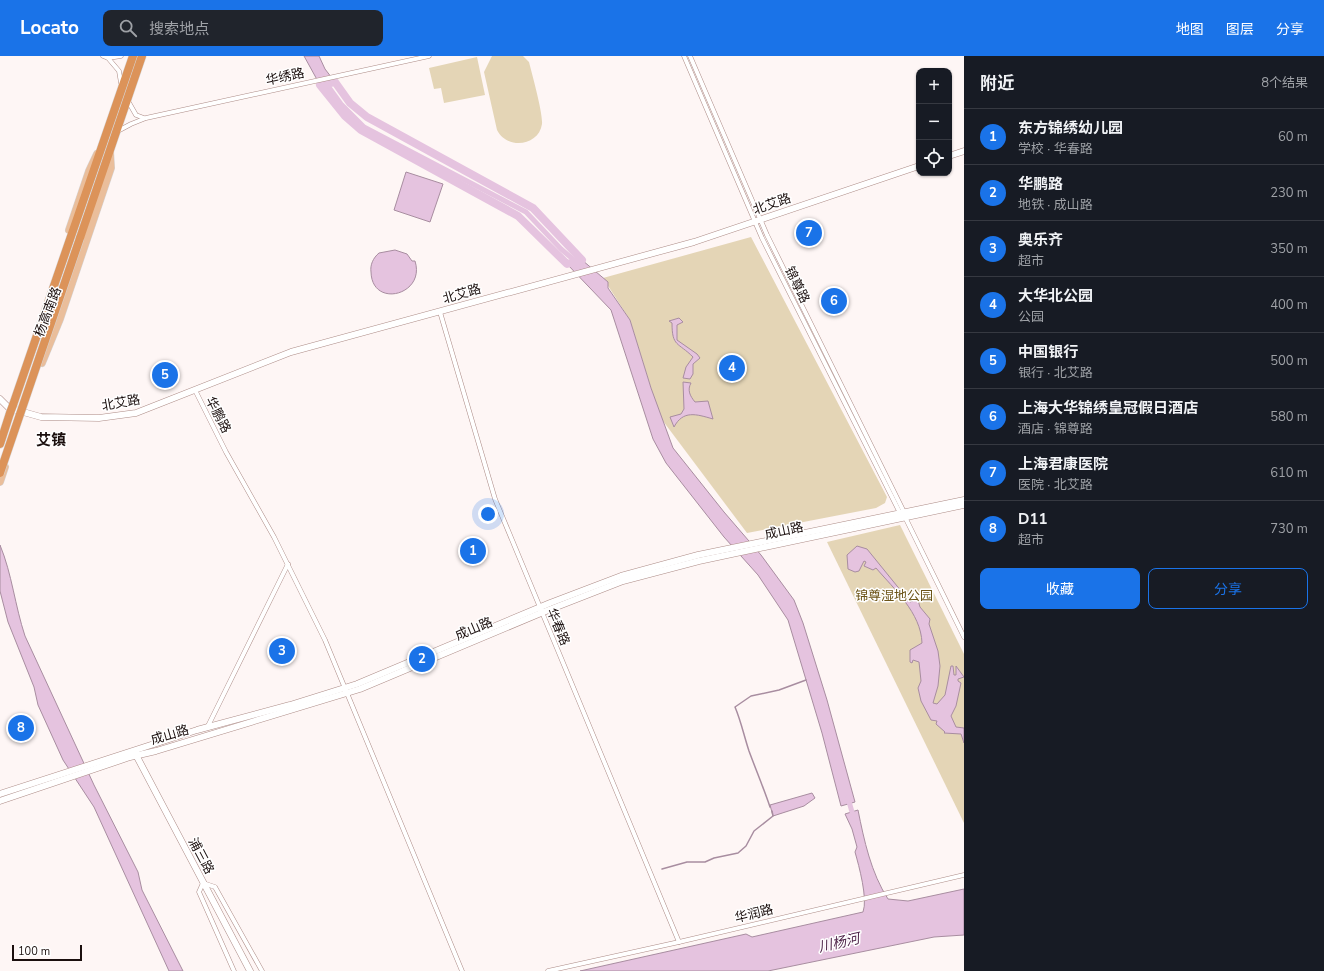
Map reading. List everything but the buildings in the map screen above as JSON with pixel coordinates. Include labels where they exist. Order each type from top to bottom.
[{"type":"highway","name":"杨高南路","points":[[0,444],[132,56]]},
{"type":"highway","name":"杨高南路","points":[[0,473],[142,56]]},
{"type":"main road","name":"杨高南路","points":[[0,436],[89,171],[102,147]]},
{"type":"main road","name":"杨高南路","points":[[0,482],[48,345],[60,319],[111,168],[110,149]]},
{"type":"main road","points":[[952,155],[964,150]]},
{"type":"main road","name":"北艾路","points":[[9,408],[24,414],[41,417],[114,418],[146,410],[291,352],[694,242],[916,167]]},
{"type":"main road","points":[[0,399],[9,408]]},
{"type":"main road","name":"成山路","points":[[135,753],[237,728],[347,691],[540,610],[623,581],[732,551],[964,500]]},
{"type":"main road","name":"成山路","points":[[903,514],[964,505]]},
{"type":"main road","name":"成山路","points":[[0,801],[87,768],[135,753],[208,726],[347,691]]},
{"type":"main road","name":"浦三路","points":[[135,753],[250,971]]},
{"type":"main road","name":"成山路","points":[[0,794],[65,776]]},
{"type":"street","points":[[103,56],[108,58],[119,71],[122,88]]},
{"type":"street","points":[[108,58],[121,56]]},
{"type":"street","name":"华绣路","points":[[116,132],[146,118],[429,56]]},
{"type":"street","name":"锦尊路","points":[[684,56],[758,221],[964,637]]},
{"type":"street","name":"锦尊路","points":[[690,56],[758,221]]},
{"type":"street","points":[[127,100],[136,115],[146,118]]},
{"type":"street","name":"华春路","points":[[440,312],[495,499],[679,942]]},
{"type":"street","name":"华鹏路","points":[[195,390],[226,452],[288,564],[325,640],[462,971]]},
{"type":"street","points":[[208,726],[288,564]]},
{"type":"street","name":"华润路","points":[[548,971],[964,875]]},
{"type":"street","points":[[234,971],[199,892],[203,883],[215,887],[262,971]]},
{"type":"green space","points":[[492,56],[523,56],[529,62],[539,103],[542,124],[540,131],[529,141],[515,143],[508,141],[497,130],[484,72]]},
{"type":"green space","points":[[477,57],[485,95],[444,103],[441,88],[434,89],[429,68]]},
{"type":"green space","points":[[751,237],[887,497],[885,503],[876,508],[747,533],[660,417],[630,320],[603,278]]},
{"type":"green space","name":"锦尊湿地公园","points":[[900,525],[964,654],[964,823],[827,542]]},
{"type":"water","points":[[304,56],[319,56],[325,69],[335,82],[320,85]]},
{"type":"water","points":[[406,172],[443,184],[430,222],[394,210]]},
{"type":"water","points":[[395,250],[407,254],[412,261],[415,261],[416,273],[413,282],[406,289],[398,293],[388,294],[380,291],[374,284],[371,267],[374,259],[379,253]]},
{"type":"water","points":[[582,260],[608,282],[608,288],[630,320],[651,388],[673,448],[724,512],[761,555],[794,600],[803,623],[827,700],[855,802],[841,806],[822,733],[788,620],[758,575],[724,537],[666,463],[653,439],[611,310],[567,264]]},
{"type":"water","points":[[679,318],[683,322],[677,325],[677,340],[697,354],[700,358],[693,364],[693,374],[690,379],[683,378],[686,367],[693,357],[675,340],[672,331],[672,323],[669,321]]},
{"type":"water","points":[[683,382],[691,383],[689,388],[690,393],[695,402],[708,401],[713,419],[690,415],[682,418],[674,427],[670,417],[681,414],[684,409]]},
{"type":"water","points":[[0,545],[8,567],[25,636],[94,785],[138,872],[142,890],[183,971],[169,971],[94,807],[63,760],[38,705],[34,687],[8,622],[0,591]]},
{"type":"water","points":[[857,546],[867,549],[910,602],[913,601],[914,596],[917,597],[920,607],[930,619],[929,624],[938,651],[940,666],[938,686],[933,703],[937,704],[945,695],[951,666],[953,666],[954,675],[956,675],[956,666],[964,677],[958,679],[961,683],[956,706],[951,716],[956,727],[964,728],[964,743],[961,734],[944,733],[945,732],[936,724],[937,721],[931,720],[921,701],[918,688],[921,681],[919,662],[913,660],[912,663],[910,662],[910,650],[922,643],[917,622],[912,612],[876,568],[873,570],[864,566],[866,562],[864,561],[859,571],[855,572],[848,569],[847,555]]},
{"type":"water","points":[[812,793],[815,798],[804,806],[773,816],[770,805]]},
{"type":"water","name":"川杨河","points":[[858,810],[873,867],[888,899],[908,901],[964,889],[964,935],[934,937],[768,971],[580,971],[746,934],[752,937],[863,912],[864,891],[855,852],[857,847],[852,829],[845,814]]},
{"type":"waterway","points":[[323,79],[341,104],[364,127],[526,212],[561,249],[581,266]]},
{"type":"waterway","points":[[335,82],[350,103],[367,117],[533,208],[582,260],[567,264],[518,216],[361,130],[345,116],[320,85],[335,82]]},
{"type":"waterway","points":[[770,807],[749,751],[735,707],[751,696],[779,690],[806,680]]},
{"type":"waterway","points":[[848,798],[854,819]]},
{"type":"waterway","points":[[662,869],[687,862],[705,862],[714,858],[738,853],[746,846],[754,831],[773,816],[772,811]]},
{"type":"place","name":"上海君康医院","points":[[809,233]]},
{"type":"place","name":"上海大华锦绣皇冠假日酒店","points":[[834,301]]},
{"type":"place","name":"大华北公园","points":[[732,368]]},
{"type":"place","name":"中国银行","points":[[165,375]]},
{"type":"place","name":"东方锦绣幼儿园","points":[[473,551]]},
{"type":"place","name":"奥乐齐","points":[[282,651]]},
{"type":"place","name":"华鹏路","points":[[422,659]]},
{"type":"place","name":"D11","points":[[21,728]]},
{"type":"district","name":"艾镇","points":[[51,440]]}]
